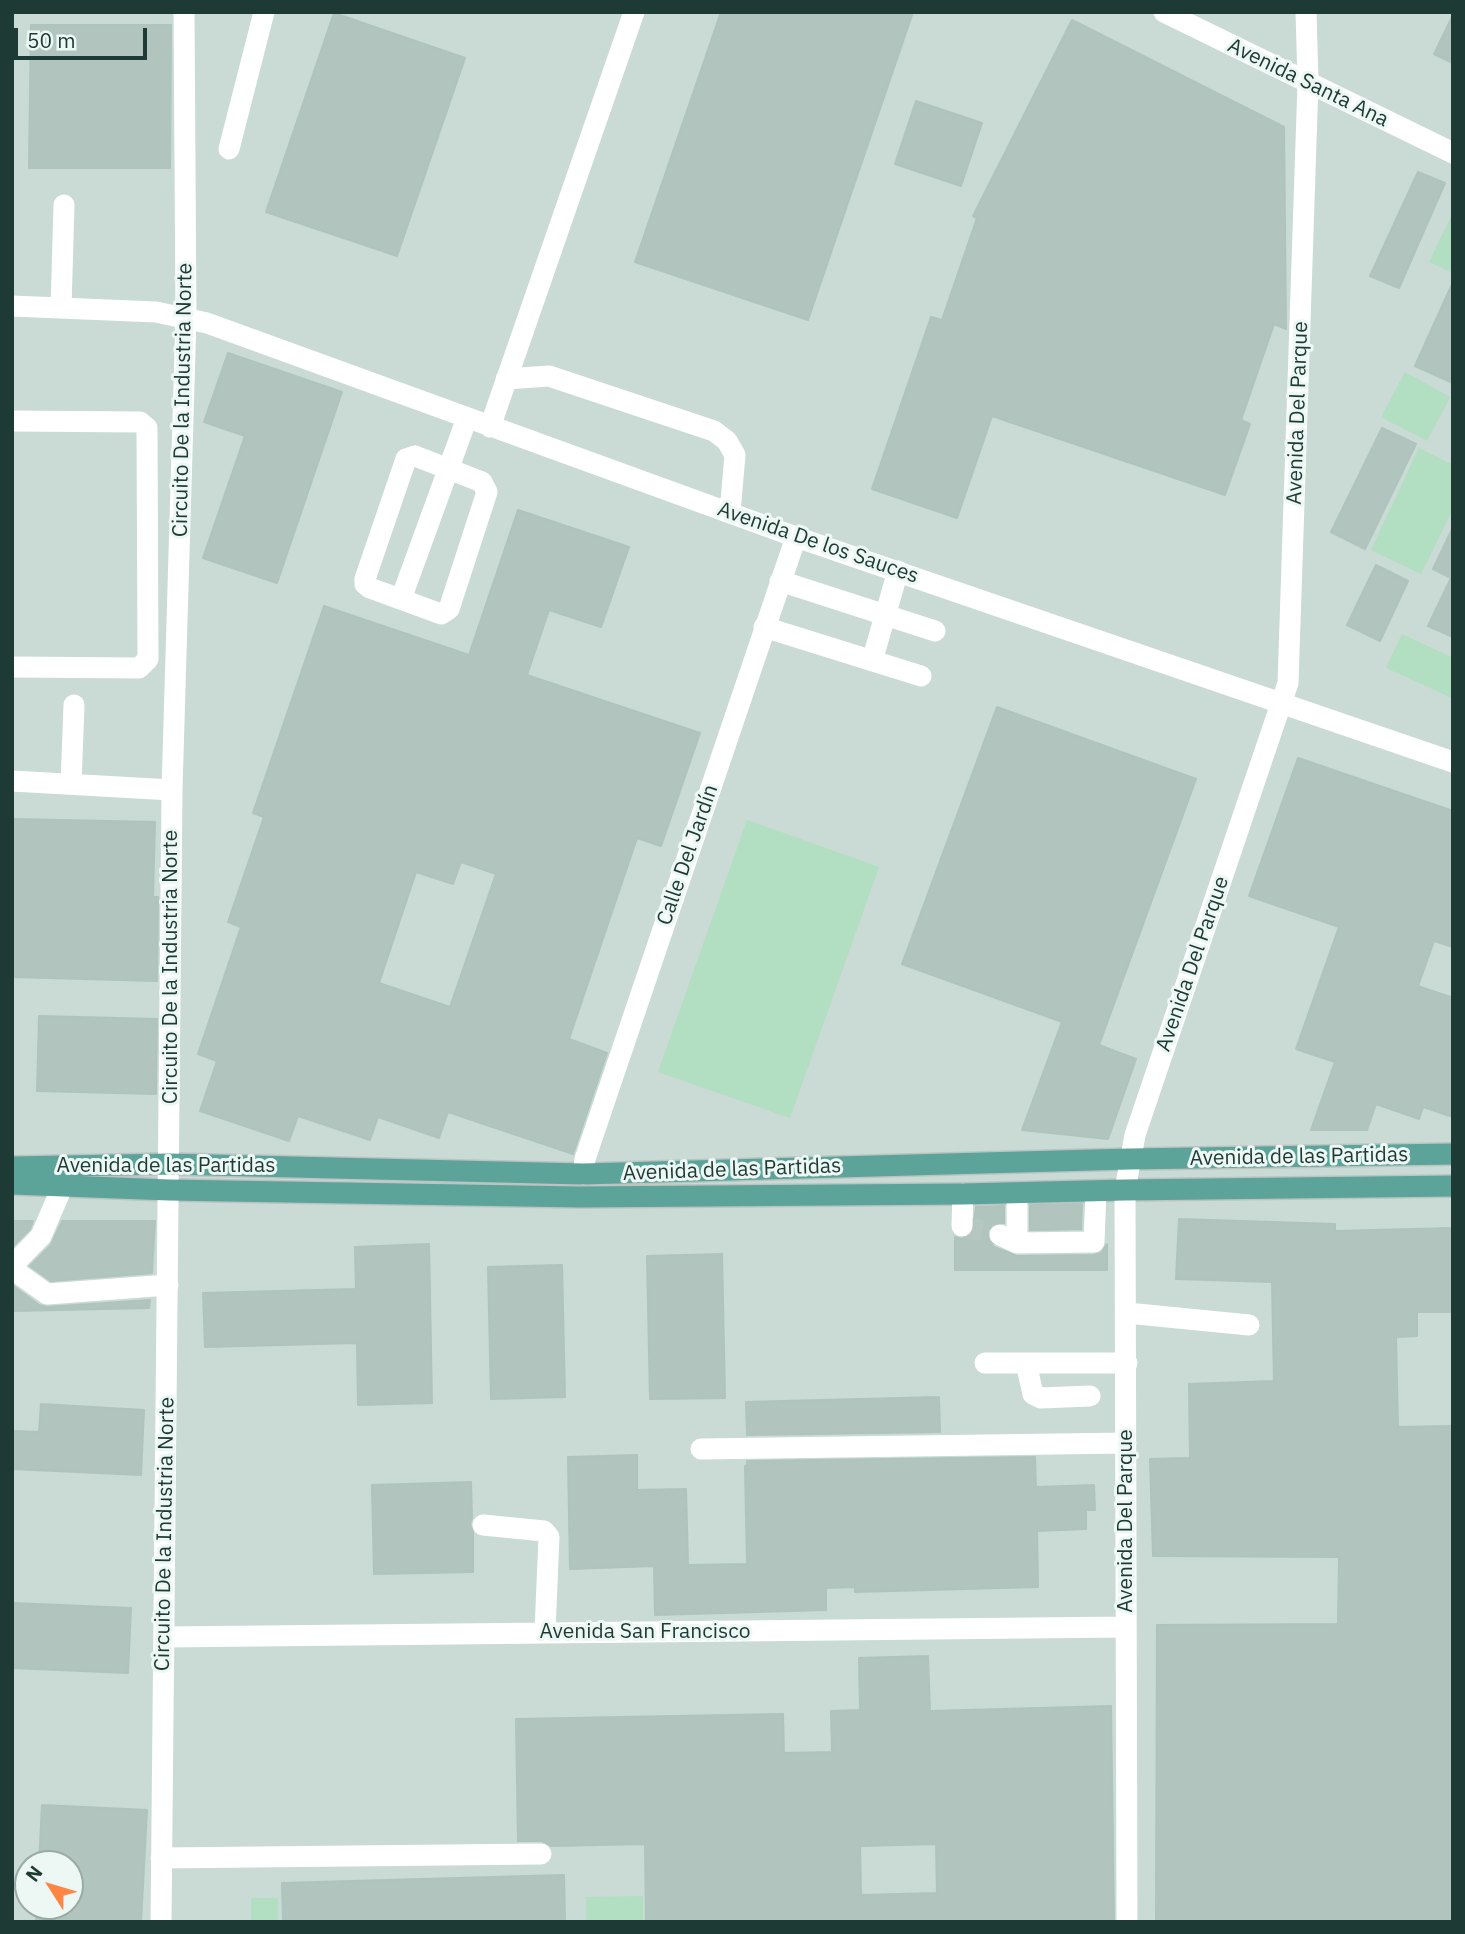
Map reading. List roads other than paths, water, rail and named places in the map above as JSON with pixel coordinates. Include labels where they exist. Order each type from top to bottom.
[{"type":"main road","name":"Avenida de las Partidas","points":[[12,1167],[169,1164],[583,1174],[1129,1159],[1453,1154]]},
{"type":"main road","name":"Avenida de las Partidas","points":[[12,1184],[169,1190],[580,1197],[1453,1186]]},
{"type":"street","name":"Circuito De la Industria Norte","points":[[162,1922],[172,790],[187,317],[184,12]]},
{"type":"street","points":[[229,149],[264,12]]},
{"type":"street","points":[[490,427],[634,12]]},
{"type":"street","name":"Avenida Santa Ana","points":[[1164,12],[1453,153]]},
{"type":"street","name":"Avenida Del Parque","points":[[1127,1922],[1125,1190],[1135,1135],[1288,683],[1308,82],[1306,12]]},
{"type":"street","points":[[61,308],[64,205]]},
{"type":"street","name":"Avenida De los Sauces","points":[[12,306],[156,312],[187,317],[796,537],[1453,762]]},
{"type":"street","points":[[506,379],[549,376],[714,431],[727,441],[736,454],[730,512]]},
{"type":"street","points":[[401,599],[467,418]]},
{"type":"street","points":[[12,421],[144,424],[148,630],[148,659],[139,668],[12,667]]},
{"type":"street","points":[[415,456],[448,468],[482,482],[487,492],[449,609],[441,614],[370,588],[365,584],[365,579],[406,459],[415,456]]},
{"type":"street","name":"Calle Del Jardín","points":[[583,1174],[590,1146],[796,537]]},
{"type":"street","points":[[872,661],[898,571]]},
{"type":"street","points":[[780,581],[935,631]]},
{"type":"street","points":[[764,627],[921,676]]},
{"type":"street","points":[[71,784],[74,705]]},
{"type":"street","points":[[12,781],[172,790]]},
{"type":"street","points":[[63,1185],[41,1236],[12,1267],[47,1294],[168,1285]]},
{"type":"street","points":[[1017,1193],[1009,1239],[1094,1242],[1096,1192]]},
{"type":"street","points":[[962,1226],[963,1194]]},
{"type":"street","points":[[1127,1313],[1249,1325]]},
{"type":"street","points":[[985,1363],[1127,1363]]},
{"type":"street","points":[[1026,1363],[1032,1394],[1041,1398],[1090,1396]]},
{"type":"street","points":[[701,1449],[1126,1443]]},
{"type":"street","points":[[483,1525],[544,1531],[549,1537],[545,1631]]},
{"type":"street","name":"Avenida San Francisco","points":[[164,1637],[1125,1627]]},
{"type":"street","points":[[161,1857],[541,1854]]},
{"type":"tunnel","points":[[962,1226],[1000,1235]]}]
